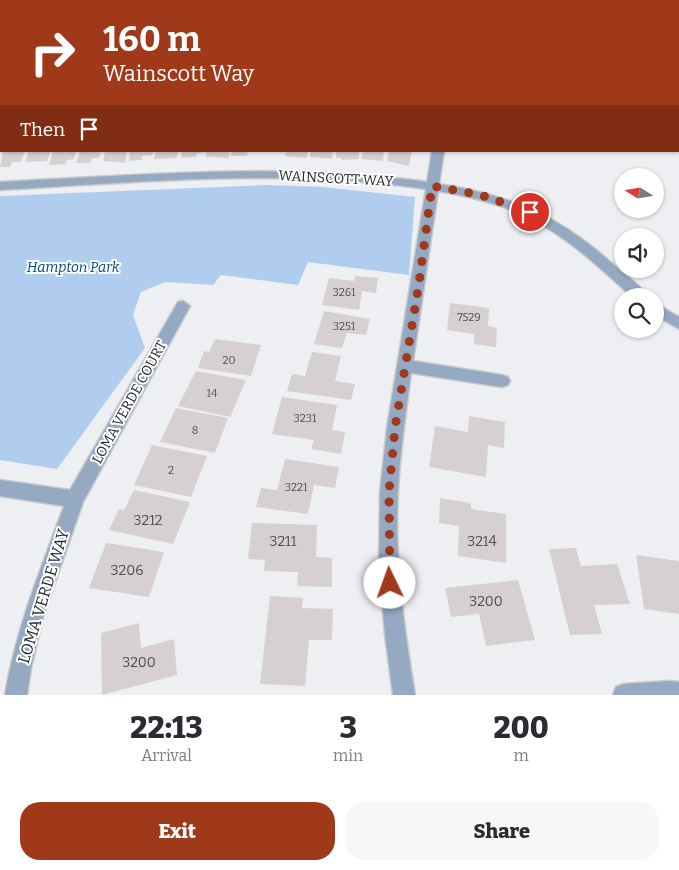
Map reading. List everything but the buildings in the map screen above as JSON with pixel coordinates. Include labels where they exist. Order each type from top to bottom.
[{"type":"street","points":[[404,695],[395,635],[389,566],[389,492],[395,428],[438,152]]},
{"type":"street","name":"WAINSCOTT WAY","points":[[0,186],[262,174],[373,179],[432,186],[481,195],[515,206],[545,219],[593,252],[631,288]]},
{"type":"street","name":"LOMA VERDE COURT","points":[[75,498],[182,306]]},
{"type":"street","points":[[664,314],[679,324]]},
{"type":"street","points":[[406,366],[502,382]]},
{"type":"street","points":[[0,488],[75,498]]},
{"type":"street","name":"LOMA VERDE WAY","points":[[16,695],[20,668],[32,617],[75,498]]},
{"type":"street","points":[[624,695],[679,693]]},
{"type":"green space","name":"Hampton Park","points":[[268,185],[323,187],[415,197],[409,275],[308,262],[298,285],[221,275],[213,285],[165,282],[141,292],[133,315],[145,348],[57,469],[0,460],[0,196]]},
{"type":"route","points":[[390,583],[389,492],[395,428],[419,283],[432,186],[481,195],[530,212]]}]
